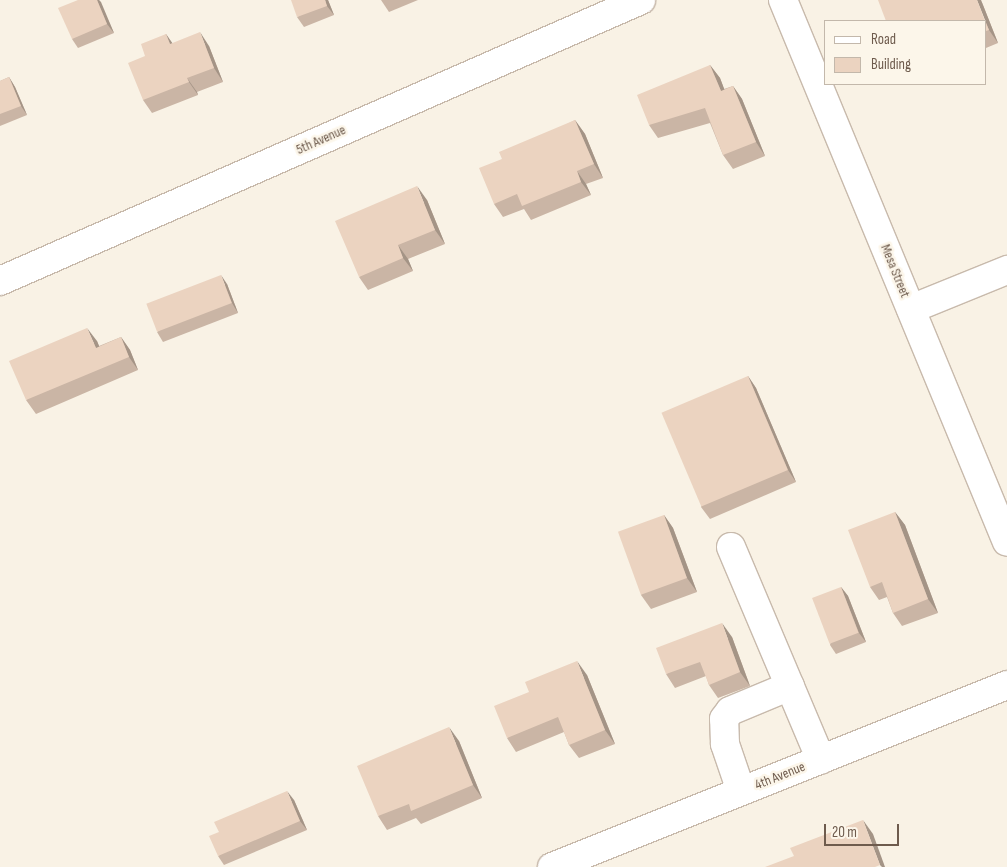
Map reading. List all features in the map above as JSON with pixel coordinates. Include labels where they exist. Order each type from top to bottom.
[{"type":"street","name":"5th Avenue","points":[[0,281],[641,0]]},
{"type":"street","name":"Mesa Street","points":[[783,0],[1007,542]]},
{"type":"street","points":[[910,309],[1007,270]]},
{"type":"street","points":[[731,547],[821,760]]},
{"type":"street","name":"4th Avenue","points":[[552,867],[1007,685]]},
{"type":"street","points":[[741,792],[725,744],[724,719],[730,711],[790,686]]},
{"type":"building","points":[[78,0],[97,0],[107,24],[72,39],[58,8]]},
{"type":"building","points":[[291,0],[325,0],[327,6],[297,17]]},
{"type":"building","points":[[878,0],[977,0],[985,20],[886,20]]},
{"type":"building","points":[[200,32],[214,68],[187,78],[189,82],[143,100],[128,63],[145,56],[141,44],[166,34],[170,44]]},
{"type":"building","points":[[710,65],[721,91],[733,86],[756,142],[723,155],[705,108],[649,125],[637,95]]},
{"type":"building","points":[[9,77],[21,106],[0,114],[0,81]]},
{"type":"building","points":[[575,120],[594,164],[577,171],[581,182],[522,206],[517,194],[494,204],[479,168],[502,159],[499,152]]},
{"type":"building","points":[[417,186],[435,230],[398,245],[403,258],[359,277],[335,221]]},
{"type":"building","points":[[221,275],[232,303],[157,332],[146,304]]},
{"type":"building","points":[[87,328],[96,348],[121,337],[129,357],[26,400],[9,361]]},
{"type":"building","points":[[748,376],[788,470],[701,507],[661,413]]},
{"type":"building","points":[[895,512],[928,599],[893,613],[882,582],[870,587],[848,530]]},
{"type":"building","points":[[664,515],[687,578],[641,595],[618,532]]},
{"type":"building","points":[[841,587],[859,633],[830,644],[812,598]]},
{"type":"building","points":[[722,623],[740,672],[709,685],[700,662],[666,674],[656,648]]},
{"type":"building","points":[[577,661],[605,730],[569,745],[558,717],[507,738],[494,706],[529,692],[525,682]]},
{"type":"building","points":[[449,727],[473,785],[411,811],[409,804],[378,816],[357,766]]},
{"type":"building","points":[[287,791],[300,821],[218,856],[209,836],[219,832],[214,822]]},
{"type":"building","points":[[863,820],[880,865],[875,867],[765,867],[794,856],[790,848]]}]
